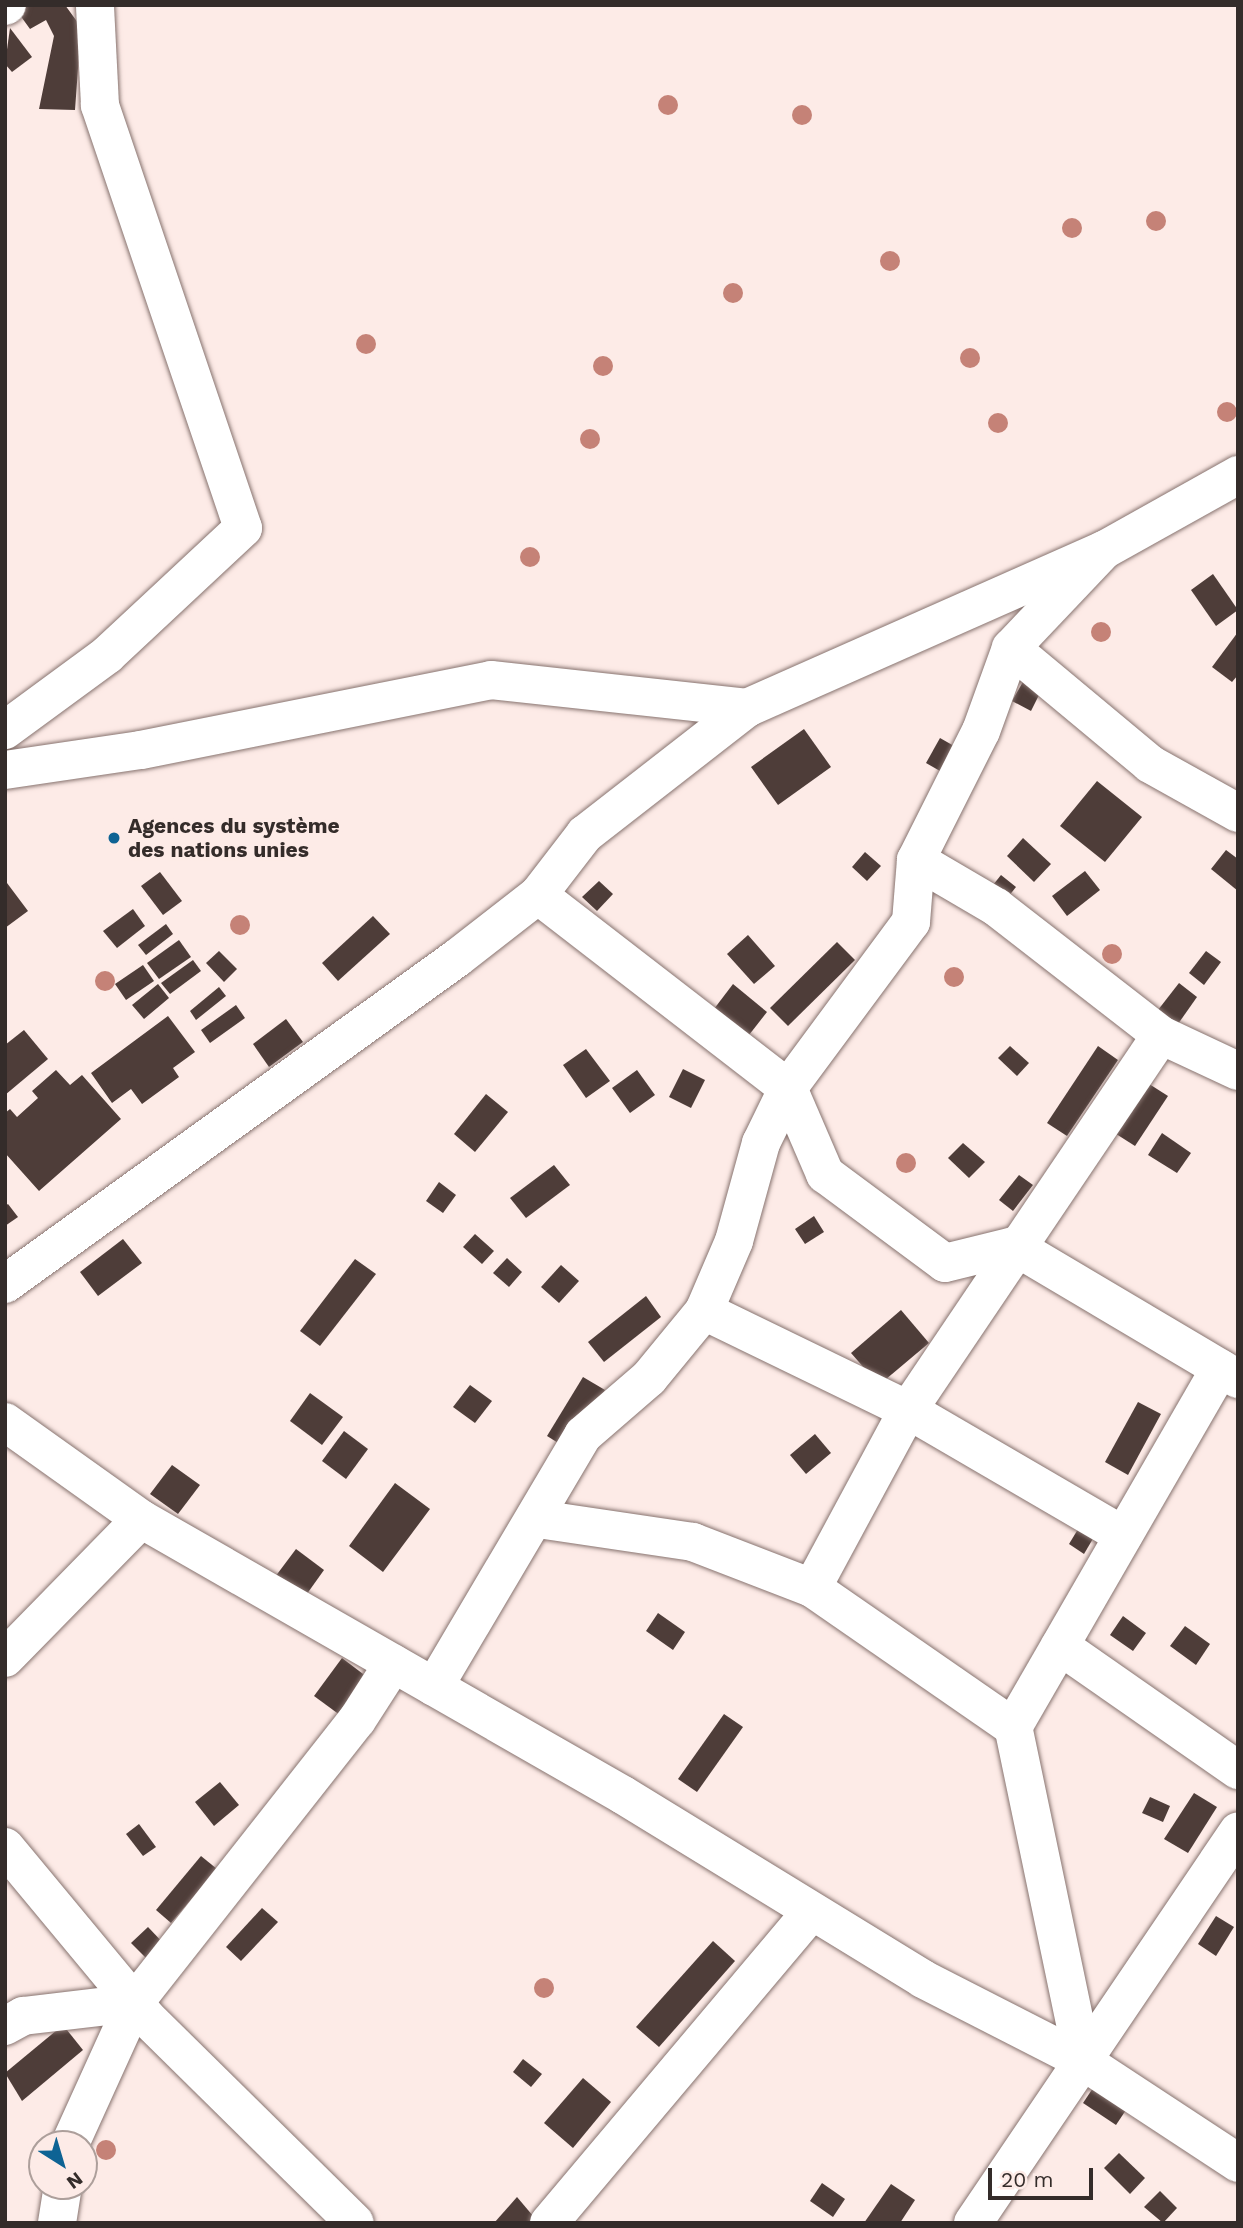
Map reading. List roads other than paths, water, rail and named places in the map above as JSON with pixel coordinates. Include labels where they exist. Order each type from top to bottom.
[{"type":"street","points":[[5,730],[107,655],[243,528],[100,105],[95,5]]},
{"type":"street","points":[[5,1284],[538,895],[585,834],[747,708],[1104,550],[1238,475]]},
{"type":"street","points":[[434,1687],[538,1519],[583,1436],[649,1378],[704,1311],[734,1241],[761,1143],[788,1088],[911,922],[916,860],[981,731],[1010,648],[1104,550]]},
{"type":"street","points":[[1010,648],[1150,764],[1238,813]]},
{"type":"street","points":[[5,770],[141,750],[491,680],[747,708]]},
{"type":"street","points":[[916,860],[996,906],[1161,1035],[1238,1071]]},
{"type":"street","points":[[538,895],[788,1088],[825,1174],[945,1263],[1014,1247],[1229,1374],[1123,1535],[1013,1727],[1083,2061]]},
{"type":"street","points":[[812,1588],[908,1410],[1014,1247],[1161,1035]]},
{"type":"street","points":[[704,1311],[908,1410],[1123,1535]]},
{"type":"street","points":[[5,1422],[141,1519],[434,1687],[811,1912],[1083,2061],[1238,2164]]},
{"type":"street","points":[[5,1658],[141,1519]]},
{"type":"street","points":[[538,1519],[693,1542],[812,1588],[1013,1727]]},
{"type":"street","points":[[1060,1646],[1238,1770]]},
{"type":"street","points":[[76,2130],[134,2003],[349,1730],[393,1664]]},
{"type":"street","points":[[973,2223],[1238,1831]]},
{"type":"street","points":[[5,1847],[134,2003],[355,2223]]},
{"type":"street","points":[[550,2223],[811,1912]]},
{"type":"street","points":[[5,2026],[23,2016],[134,2003]]},
{"type":"street","points":[[57,2223],[61,2200]]},
{"type":"place","name":"Agences du système des nations unies","points":[[114,838]]}]
